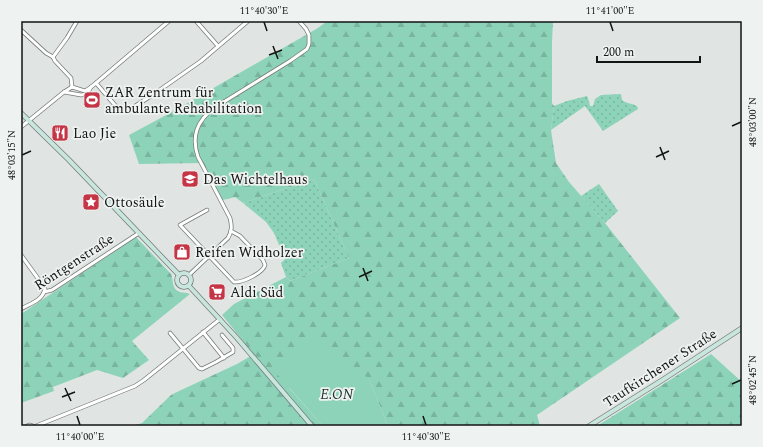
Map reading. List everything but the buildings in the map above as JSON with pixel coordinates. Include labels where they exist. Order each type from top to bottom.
[{"type":"main road","points":[[21,113],[69,160],[179,275]]},
{"type":"main road","points":[[179,275],[184,273],[189,275],[191,280],[189,286]]},
{"type":"main road","points":[[179,275],[177,280],[179,285],[184,288],[189,286]]},
{"type":"main road","points":[[189,286],[237,338],[312,426]]},
{"type":"main road","name":"Taufkirchener Straße","points":[[589,426],[742,328]]},
{"type":"street","points":[[53,57],[77,21]]},
{"type":"street","points":[[21,127],[72,87],[85,90],[91,87],[169,21]]},
{"type":"street","points":[[196,21],[218,46]]},
{"type":"street","points":[[96,83],[120,111],[129,110],[149,98],[201,61],[248,21]]},
{"type":"street","points":[[189,275],[228,238],[232,231],[230,218],[198,157],[195,138],[199,124],[205,115],[214,108],[307,49],[309,44],[309,35],[299,21]]},
{"type":"street","points":[[21,30],[46,53],[53,57],[55,61],[72,78],[72,87]]},
{"type":"street","points":[[64,92],[85,95],[89,92],[91,87]]},
{"type":"street","points":[[207,210],[180,225],[234,282],[240,282],[263,270],[265,266],[263,260],[240,236],[232,231]]},
{"type":"street","name":"Röntgenstraße","points":[[21,308],[40,298],[43,296],[44,292],[52,290],[139,233]]},
{"type":"street","points":[[21,255],[42,284],[45,289],[44,292]]},
{"type":"street","points":[[27,426],[31,424],[35,426],[134,386],[144,380],[220,319]]},
{"type":"street","points":[[203,332],[224,358]]},
{"type":"street","points":[[170,333],[202,369],[233,352],[231,345],[222,335]]},
{"type":"green space","points":[[327,21],[553,21],[552,103],[554,106],[551,130],[556,163],[569,182],[605,223],[680,318],[537,415],[540,426],[388,426],[369,379],[289,388],[323,426],[133,426],[142,423],[171,395],[237,364],[254,354],[222,315],[234,304],[286,277],[290,281],[349,258],[314,179],[243,203],[235,197],[221,200],[202,163],[139,164],[129,135],[318,28]]},
{"type":"green space","points":[[621,94],[622,100],[637,106],[638,109],[603,131],[585,106],[551,130],[554,106],[587,96],[590,106],[593,106],[595,99],[601,95]]},
{"type":"green space","points":[[314,179],[349,258],[290,281],[286,277],[281,263],[285,259],[274,233],[266,222],[243,203]]},
{"type":"green space","points":[[599,184],[618,211],[605,223],[581,196]]},
{"type":"green space","points":[[136,237],[171,274],[175,289],[180,292],[190,294],[132,341],[149,360],[123,378],[97,370],[53,387],[54,391],[21,403],[21,314]]},
{"type":"green space","name":"E.ON","points":[[314,339],[369,379],[388,426],[323,426],[277,374]]},
{"type":"green space","points":[[711,354],[742,382],[742,426],[597,426]]},
{"type":"place","name":"ZAR Zentrum für ambulante Rehabilitation","points":[[92,100]]},
{"type":"place","name":"Lao Jie","points":[[60,133]]},
{"type":"place","name":"Das Wichtelhaus","points":[[190,179]]},
{"type":"place","name":"Ottosäule","points":[[91,202]]},
{"type":"place","name":"Reifen Widholzer","points":[[182,252]]},
{"type":"place","name":"Aldi Süd","points":[[217,292]]}]
